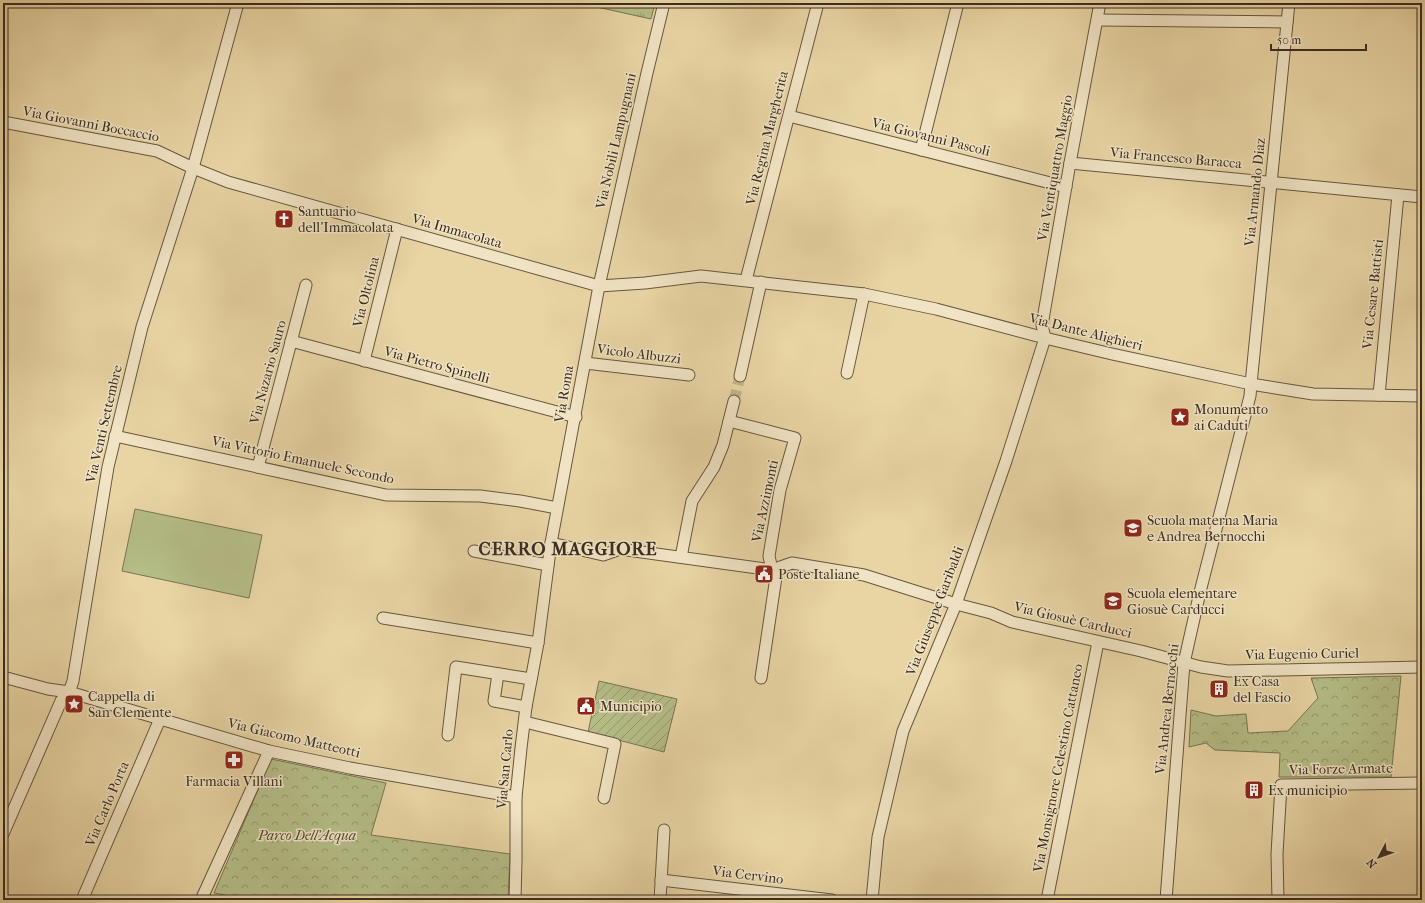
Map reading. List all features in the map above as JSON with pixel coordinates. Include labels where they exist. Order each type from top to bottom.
[{"type":"street","name":"Via Venti Settembre","points":[[3,834],[61,701],[68,692],[73,681],[108,466],[115,436],[142,327],[193,168],[238,3]]},
{"type":"street","name":"Via Nobili Lampugnani","points":[[599,286],[664,3]]},
{"type":"street","name":"Via Regina Margherita","points":[[746,280],[818,3]]},
{"type":"street","points":[[921,150],[958,3]]},
{"type":"street","name":"Via Ventiquattro Maggio","points":[[1045,338],[1042,325],[1100,3]]},
{"type":"street","name":"Via Armando Diaz","points":[[1251,384],[1289,3]]},
{"type":"street","points":[[1098,20],[1287,22]]},
{"type":"street","name":"Via Giovanni Pascoli","points":[[789,116],[1066,187]]},
{"type":"street","name":"Via Giovanni Boccaccio","points":[[3,122],[157,151],[193,168]]},
{"type":"street","name":"Via Francesco Baracca","points":[[1070,163],[1422,197]]},
{"type":"street","name":"Via Immacolata","points":[[193,168],[228,182],[599,286],[645,283],[701,276],[746,280]]},
{"type":"street","name":"Via Cesare Battisti","points":[[1378,395],[1398,195]]},
{"type":"street","name":"Via Oltolina","points":[[364,361],[397,229]]},
{"type":"street","name":"Via Dante Alighieri","points":[[746,280],[864,294],[936,309],[1112,354],[1251,384],[1313,394],[1422,396]]},
{"type":"street","points":[[740,376],[761,282]]},
{"type":"street","name":"Via Nazario Sauro","points":[[258,467],[306,285]]},
{"type":"street","name":"Via Roma","points":[[557,508],[576,417],[599,286]]},
{"type":"street","points":[[846,373],[864,294]]},
{"type":"street","name":"Via Giuseppe Garibaldi","points":[[872,900],[878,837],[903,731],[956,604],[1006,461],[1045,338]]},
{"type":"street","name":"Via Pietro Spinelli","points":[[291,341],[576,417]]},
{"type":"street","name":"Vicolo Albuzzi","points":[[585,362],[689,375]]},
{"type":"street","name":"Via Andrea Bernocchi","points":[[1166,900],[1184,663],[1200,592],[1250,396],[1251,384]]},
{"type":"street","points":[[681,557],[692,501],[714,467],[723,445],[734,400]]},
{"type":"street","name":"Via Azzimonti","points":[[729,421],[795,438],[780,490],[769,556],[772,570],[776,577],[761,678]]},
{"type":"street","name":"Via Vittorio Emanuele Secondo","points":[[115,436],[386,495],[480,496],[520,500],[557,508]]},
{"type":"street","name":"Via San Carlo","points":[[514,900],[516,860],[516,797],[526,707],[538,643],[557,508]]},
{"type":"street","points":[[551,543],[603,555],[620,549],[772,570]]},
{"type":"street","points":[[474,551],[548,565]]},
{"type":"street","name":"Via Giosuè Carducci","points":[[772,570],[792,563],[864,575],[991,614],[1012,622],[1184,663]]},
{"type":"street","points":[[383,618],[538,643]]},
{"type":"street","name":"Via Monsignore Celestino Cattaneo","points":[[1047,900],[1098,642]]},
{"type":"street","name":"Via Eugenio Curiel","points":[[1184,663],[1228,671],[1422,667]]},
{"type":"street","points":[[448,735],[456,667],[531,679]]},
{"type":"street","points":[[498,674],[494,701],[526,707]]},
{"type":"street","name":"Via Giacomo Matteotti","points":[[3,677],[48,689],[68,692],[269,751],[350,768],[516,797]]},
{"type":"street","name":"Via Carlo Porta","points":[[82,900],[160,719]]},
{"type":"street","points":[[525,722],[615,744],[604,798]]},
{"type":"street","points":[[200,900],[269,751]]},
{"type":"street","name":"Via Forze Armate","points":[[1278,900],[1277,854],[1281,785],[1422,783]]},
{"type":"street","points":[[660,900],[664,830]]},
{"type":"street","name":"Via Cervino","points":[[661,880],[832,900]]},
{"type":"green space","points":[[579,3],[655,3],[651,19]]},
{"type":"green space","points":[[135,509],[262,535],[249,598],[122,571]]},
{"type":"green space","points":[[1401,676],[1391,777],[1279,777],[1280,753],[1215,750],[1206,743],[1189,747],[1191,710],[1216,716],[1246,714],[1248,733],[1288,731],[1318,698],[1311,678]]},
{"type":"green space","points":[[599,681],[677,699],[664,752],[588,732]]},
{"type":"green space","name":"Parco Dell’Acqua","points":[[271,759],[386,783],[371,835],[510,854],[508,900],[252,900],[214,893]]},
{"type":"tunnel","points":[[734,401],[740,376]]},
{"type":"place","name":"Santuario dell'Immacolata","points":[[284,219]]},
{"type":"place","name":"Monumento ai Caduti","points":[[1180,417]]},
{"type":"place","name":"Scuola materna Maria e Andrea Bernocchi","points":[[1133,528]]},
{"type":"place","name":"Poste Italiane","points":[[764,574]]},
{"type":"place","name":"Scuola elementare Giosuè Carducci","points":[[1113,601]]},
{"type":"place","name":"Ex Casa del Fascio","points":[[1219,689]]},
{"type":"place","name":"Cappella di San Clemente","points":[[74,704]]},
{"type":"place","name":"Municipio","points":[[586,706]]},
{"type":"place","name":"Farmacia Villani","points":[[234,760]]},
{"type":"place","name":"Ex municipio","points":[[1254,790]]},
{"type":"district","name":"CERRO MAGGIORE","points":[[568,549]]}]
